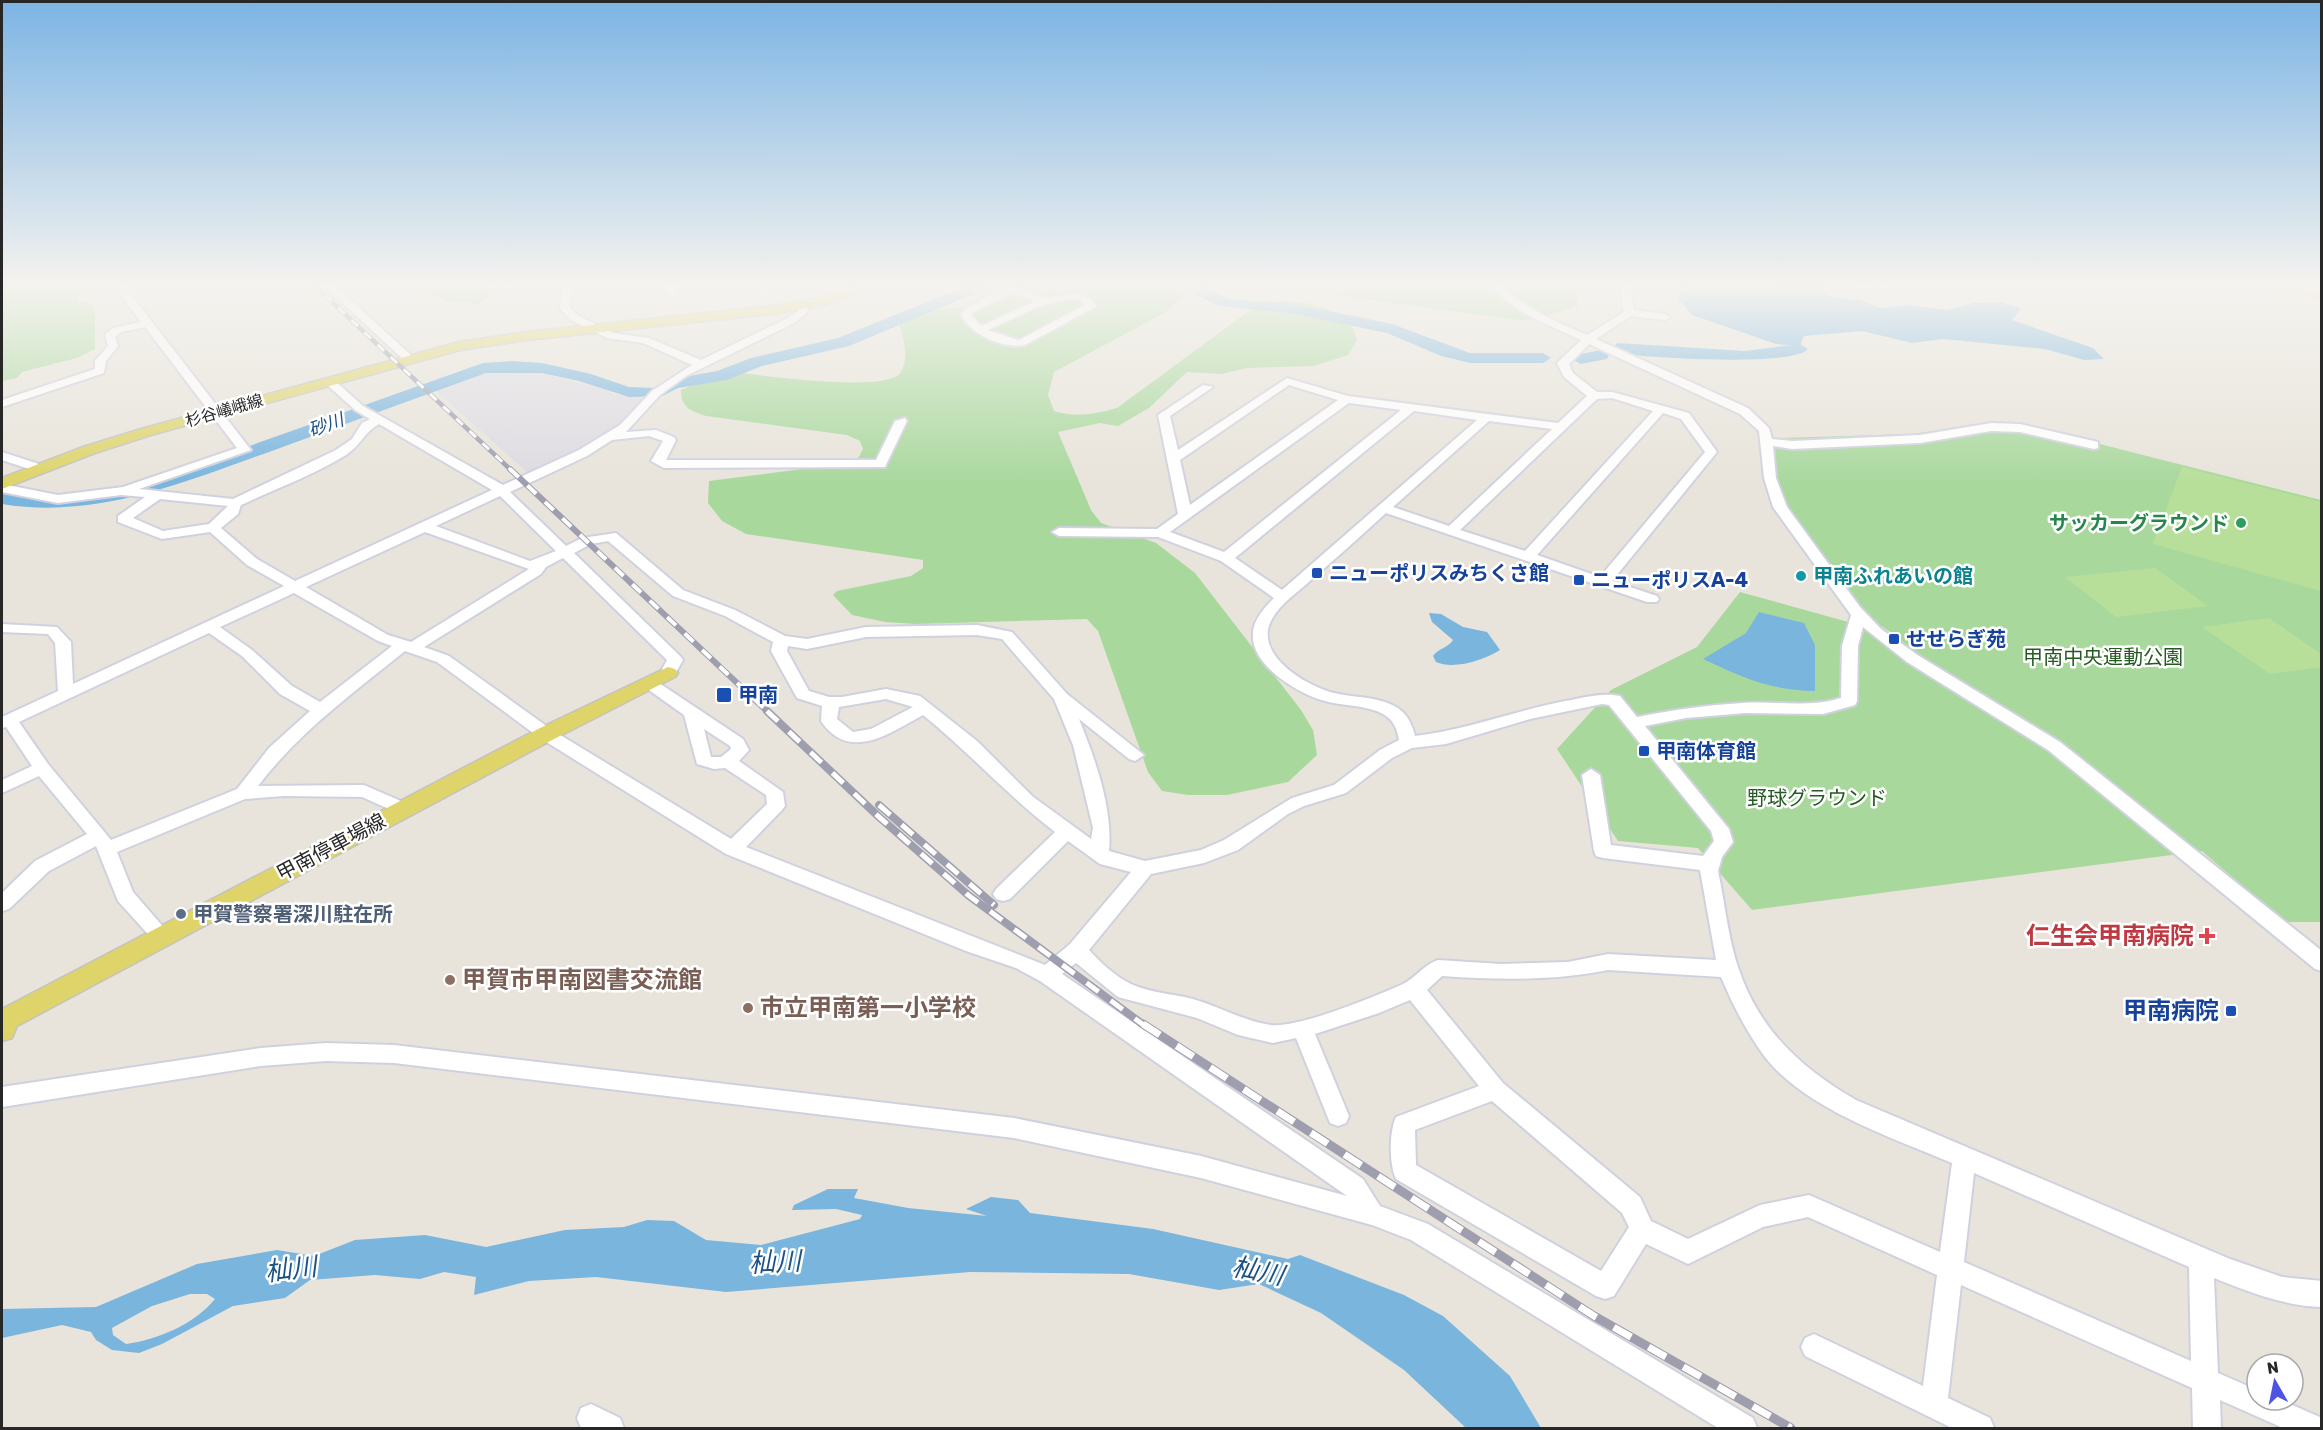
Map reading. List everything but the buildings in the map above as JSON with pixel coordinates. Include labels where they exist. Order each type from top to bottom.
[{"type":"main road","name":"杉谷嶬峨線","points":[[2,486],[89,450],[216,412],[450,350]]},
{"type":"main road","name":"甲南停車場線","points":[[3,1024],[162,937],[546,734],[668,673]]},
{"type":"street","points":[[2,404],[100,371],[101,361],[110,350]]},
{"type":"street","points":[[2,486],[58,499],[121,491],[244,450],[170,350]]},
{"type":"street","points":[[400,350],[410,359]]},
{"type":"street","points":[[667,350],[700,364]]},
{"type":"street","points":[[162,937],[125,896],[103,843],[5,722],[212,628],[583,453],[624,428],[656,393],[700,364],[730,350]]},
{"type":"street","points":[[1577,350],[1563,363],[1568,375],[1594,396]]},
{"type":"street","points":[[1609,350],[1744,411],[1765,431],[1768,442],[1770,478],[1780,507],[1859,614],[1876,632],[1913,659],[2054,746],[2322,963]]},
{"type":"street","points":[[329,381],[370,414],[426,444],[501,490],[669,653],[675,660],[668,673]]},
{"type":"street","points":[[1174,458],[1287,381],[1347,399],[1560,427]]},
{"type":"street","points":[[1185,514],[1164,415],[1207,387]]},
{"type":"street","points":[[1450,532],[1594,396],[1612,395],[1685,416],[1711,452],[1603,582]]},
{"type":"street","points":[[1160,532],[1347,399]]},
{"type":"street","points":[[1226,558],[1412,407]]},
{"type":"street","points":[[1528,557],[1661,409]]},
{"type":"street","points":[[121,491],[235,503],[340,453],[357,441],[370,414]]},
{"type":"street","points":[[1408,743],[1404,726],[1397,715],[1381,706],[1341,700],[1320,693],[1299,685],[1281,672],[1265,652],[1259,640],[1261,627],[1267,614],[1283,597],[1487,417]]},
{"type":"street","points":[[612,436],[623,437],[642,431],[663,434],[670,440],[657,461],[664,464],[881,464],[901,421]]},
{"type":"street","points":[[1768,442],[1792,445],[1920,439],[1991,427],[2020,428],[2094,445]]},
{"type":"street","points":[[2,456],[41,469]]},
{"type":"street","points":[[121,491],[154,472],[194,456]]},
{"type":"street","points":[[158,494],[123,519],[162,535],[213,528],[233,511],[235,503]]},
{"type":"street","points":[[1383,508],[1652,599]]},
{"type":"street","points":[[213,528],[252,562],[384,638],[443,659],[546,734],[733,849],[973,945],[1023,962],[1047,975],[1355,1186],[1372,1214]]},
{"type":"street","points":[[425,528],[529,565],[540,564],[587,541],[611,536],[678,593],[696,602],[730,613],[781,640],[807,644],[866,632],[977,630],[1007,635],[1061,697],[1135,755]]},
{"type":"street","points":[[1059,532],[1160,532],[1226,558],[1283,597]]},
{"type":"street","points":[[243,793],[275,752],[321,710],[409,645],[536,572],[540,564]]},
{"type":"street","points":[[1633,723],[1686,713],[1745,708],[1823,709],[1849,701],[1850,646],[1859,614]]},
{"type":"street","points":[[2,628],[52,630],[63,642],[66,694]]},
{"type":"street","points":[[212,628],[224,639],[247,652],[286,690],[321,710]]},
{"type":"street","points":[[781,640],[779,651],[803,694],[831,702],[886,694],[902,696],[924,708],[971,745],[1026,800],[1067,831],[1107,859],[1145,868],[1204,856],[1231,845],[1282,810],[1298,802],[1340,789],[1386,754],[1408,743],[1446,738],[1528,714],[1602,699],[1614,700],[1720,829],[1724,842],[1713,855],[1709,871],[1728,969],[1743,1004],[1774,1052],[1812,1087],[1848,1107],[2201,1260],[2277,1288],[2313,1296],[2322,1294]]},
{"type":"street","points":[[648,683],[692,715],[737,743],[740,750],[728,762],[717,764],[703,760],[696,740],[692,715]]},
{"type":"street","points":[[1061,697],[1081,745],[1102,828],[1099,853]]},
{"type":"street","points":[[831,702],[829,721],[850,738],[874,734],[924,708]]},
{"type":"street","points":[[696,740],[711,730],[718,731]]},
{"type":"street","points":[[728,762],[774,792],[776,806],[733,849]]},
{"type":"street","points":[[2,787],[42,768]]},
{"type":"street","points":[[1591,775],[1603,850],[1711,864]]},
{"type":"street","points":[[2,904],[42,866],[243,793],[364,791],[404,809]]},
{"type":"street","points":[[1003,894],[1067,831]]},
{"type":"street","points":[[1047,975],[1077,950],[1145,868]]},
{"type":"street","points":[[1077,950],[1090,965],[1125,991],[1201,1010],[1238,1026],[1273,1034],[1302,1028],[1372,1007],[1414,989],[1438,968],[1512,972],[1568,970],[1608,962],[1728,969]]},
{"type":"street","points":[[1414,989],[1495,1090],[1631,1205],[1642,1229],[1688,1252],[1760,1216],[1809,1206],[2313,1428]]},
{"type":"street","points":[[1302,1028],[1338,1116]]},
{"type":"street","points":[[2,1097],[261,1057],[326,1052],[394,1054],[1014,1128],[1201,1167],[1372,1214],[1419,1232],[1743,1428]]},
{"type":"street","points":[[1495,1090],[1404,1124],[1404,1171],[1605,1287],[1642,1229]]},
{"type":"street","points":[[1934,1406],[1964,1158]]},
{"type":"street","points":[[2201,1260],[2207,1428]]},
{"type":"street","points":[[1814,1347],[1980,1428]]},
{"type":"shaded area","points":[[495,369],[542,371],[573,382],[596,385],[616,395],[648,397],[618,429],[595,446],[530,475],[434,389],[476,373]]},
{"type":"green space","points":[[2,350],[94,350],[77,358],[22,372],[17,378],[2,381]]},
{"type":"green space","points":[[905,350],[1096,350],[1054,372],[1048,395],[1054,411],[1086,414],[1117,408],[1196,350],[1351,350],[1348,355],[1314,366],[1247,368],[1221,374],[1187,372],[1149,408],[1118,426],[1100,423],[1058,432],[1091,510],[1101,523],[1156,543],[1195,573],[1301,710],[1313,730],[1317,755],[1288,782],[1227,795],[1188,795],[1162,791],[1148,772],[1098,631],[1087,619],[915,624],[885,622],[852,615],[833,595],[837,591],[911,576],[923,568],[923,560],[746,534],[722,521],[708,503],[709,481],[848,463],[859,457],[863,449],[860,441],[847,435],[706,416],[685,405],[681,390],[718,373],[734,372],[822,381],[873,382],[891,378],[901,372]]},
{"type":"green space","name":"甲南中央運動公園","points":[[1979,425],[2084,440],[2321,500],[2321,922],[2284,922],[2202,851],[1752,910],[1698,848],[1618,841],[1557,749],[1611,690],[1697,647],[1740,592],[1895,635],[1870,619],[1788,509],[1776,477],[1773,448],[1779,438],[1912,434]]},
{"type":"green space","name":"サッカーグラウンド","points":[[2182,467],[2321,502],[2321,591],[2153,544]]},
{"type":"green space","points":[[2155,568],[2208,606],[2116,617],[2065,577]]},
{"type":"green space","points":[[2269,618],[2321,654],[2321,667],[2270,674],[2202,627]]},
{"type":"water","points":[[2048,350],[2095,350],[2104,359],[2084,360]]},
{"type":"water","points":[[1759,612],[1804,623],[1815,645],[1815,691],[1757,682],[1703,659],[1746,633]]},
{"type":"water","points":[[1429,613],[1441,614],[1463,627],[1487,632],[1500,650],[1469,663],[1451,665],[1436,662],[1433,656],[1453,640],[1432,622]]},
{"type":"water","name":"杣川","points":[[828,1189],[858,1189],[854,1198],[908,1208],[987,1216],[966,1209],[991,1197],[1018,1200],[1030,1213],[1153,1229],[1288,1259],[1300,1255],[1404,1295],[1443,1316],[1510,1376],[1541,1428],[1466,1428],[1404,1370],[1321,1313],[1259,1284],[1219,1290],[1129,1274],[970,1272],[726,1292],[596,1277],[529,1281],[474,1295],[476,1277],[444,1272],[420,1279],[375,1275],[310,1280],[285,1298],[233,1306],[162,1344],[139,1353],[112,1350],[96,1340],[91,1332],[62,1325],[2,1338],[2,1309],[96,1307],[197,1264],[277,1250],[314,1256],[355,1240],[425,1235],[486,1247],[565,1230],[624,1227],[647,1220],[674,1221],[706,1240],[761,1245],[860,1219],[862,1215],[836,1209],[792,1210],[794,1205]],"holes":[[[190,1294],[207,1294],[215,1299],[207,1308],[186,1323],[163,1335],[126,1344],[113,1335],[112,1328],[152,1306]]]},
{"type":"waterway","name":"砂川","points":[[662,391],[673,384],[721,376],[757,362],[810,350]]},
{"type":"waterway","name":"砂川","points":[[1442,350],[1470,358],[1543,358]]},
{"type":"waterway","name":"砂川","points":[[1646,350],[1745,356],[1794,350]]},
{"type":"waterway","name":"砂川","points":[[1581,359],[1601,355]]},
{"type":"waterway","name":"砂川","points":[[2,498],[42,503],[79,502],[155,486],[483,368],[497,366],[542,368],[629,392],[649,392]]},
{"type":"railway","points":[[383,350],[512,471]]},
{"type":"railway","points":[[510,469],[769,713]]},
{"type":"railway","points":[[767,711],[878,816],[968,895],[1145,1026]]},
{"type":"railway","points":[[879,805],[994,905]]},
{"type":"railway","points":[[1143,1024],[1594,1316],[1791,1428]]},
{"type":"place","name":"サッカーグラウンド","points":[[2241,523]]},
{"type":"place","name":"ニューポリスみちくさ館","points":[[1317,573]]},
{"type":"place","name":"甲南ふれあいの館","points":[[1801,576]]},
{"type":"place","name":"ニューポリスA-4","points":[[1579,580]]},
{"type":"place","name":"せせらぎ苑","points":[[1894,639]]},
{"type":"place","name":"甲南","points":[[724,695]]},
{"type":"place","name":"甲南体育館","points":[[1644,751]]},
{"type":"place","name":"甲賀警察署深川駐在所","points":[[181,914]]},
{"type":"place","name":"仁生会甲南病院","points":[[2207,936]]},
{"type":"place","name":"甲賀市甲南図書交流館","points":[[450,980]]},
{"type":"place","name":"市立甲南第一小学校","points":[[748,1008]]},
{"type":"place","name":"甲南病院","points":[[2231,1011]]},
{"type":"park label","name":"野球グラウンド","points":[[1817,798]]}]
